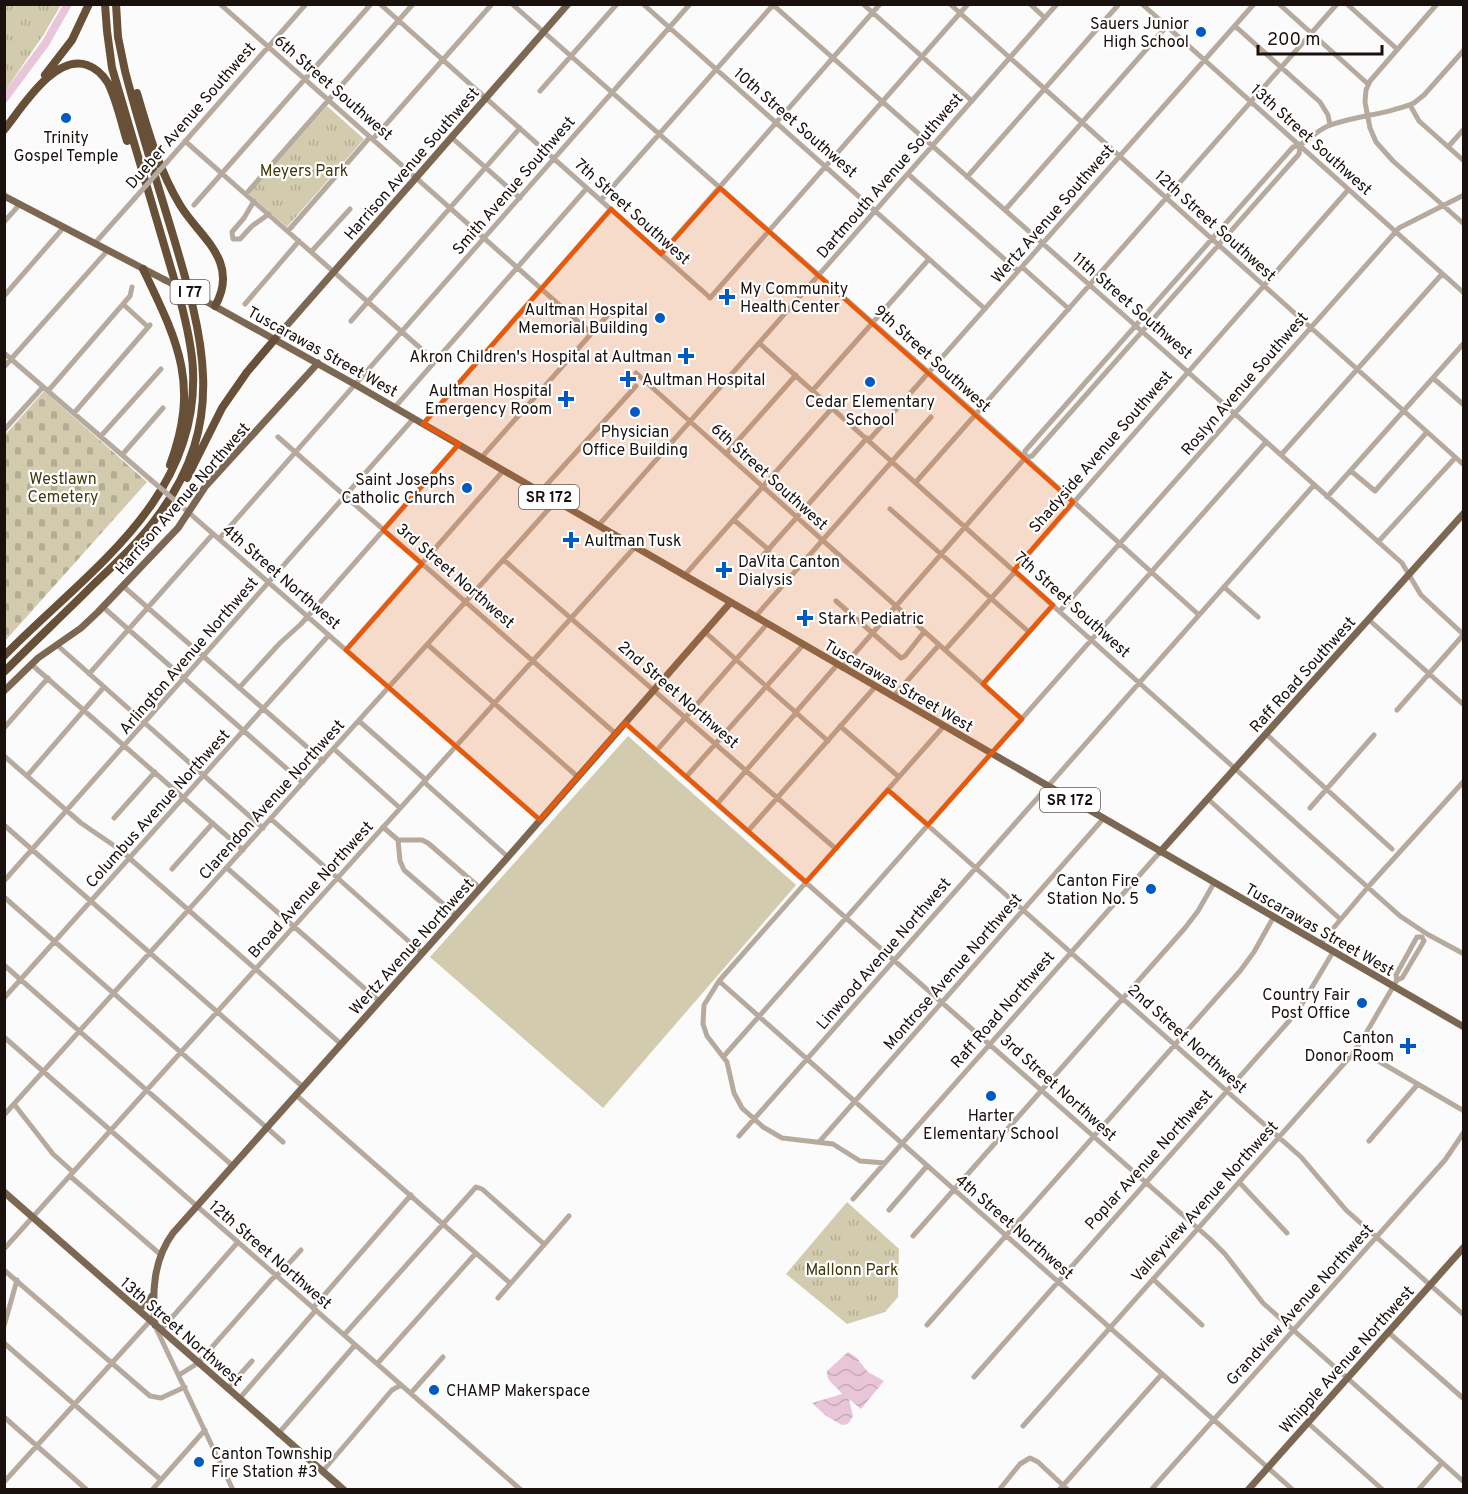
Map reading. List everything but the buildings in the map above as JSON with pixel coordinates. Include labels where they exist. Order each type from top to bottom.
[{"type":"highway","points":[[4,123],[67,47],[83,21],[89,4]]},
{"type":"highway","name":"I 77","points":[[4,657],[136,526],[160,494],[173,471],[186,435],[193,394],[189,336],[112,68],[106,31],[105,4]]},
{"type":"highway","name":"I 77","points":[[4,672],[117,562],[156,519],[182,477],[198,434],[204,378],[202,350],[194,307],[132,97],[120,47],[116,4]]},
{"type":"highway","points":[[120,47],[166,178],[181,206],[219,261],[223,285],[220,298],[215,306]]},
{"type":"highway","points":[[4,130],[59,68],[78,63],[95,69],[104,77],[109,87],[159,228]]},
{"type":"highway","points":[[136,526],[171,463],[182,422],[185,397],[183,368],[176,339],[143,269]]},
{"type":"highway","points":[[117,562],[131,554],[165,515],[189,474],[222,408],[247,372],[275,339]]},
{"type":"main road","name":"Harrison Avenue Southwest","points":[[275,339],[568,4]]},
{"type":"main road","name":"Tuscarawas Street West","points":[[4,196],[200,298],[318,363],[1273,918],[1395,983],[1464,1027]]},
{"type":"main road","name":"Harrison Avenue Northwest","points":[[4,691],[31,664],[81,628],[103,607],[178,528],[205,487],[318,363]]},
{"type":"main road","name":"Raff Road Southwest","points":[[1160,852],[1464,513]]},
{"type":"main road","name":"Wertz Avenue Northwest","points":[[152,1323],[156,1271],[169,1238],[730,603]]},
{"type":"main road","name":"13th Street Northwest","points":[[4,1192],[344,1490]]},
{"type":"main road","name":"Whipple Avenue Northwest","points":[[1248,1490],[1464,1247]]},
{"type":"main road","points":[[130,1304],[142,1306],[148,1304],[154,1294]]},
{"type":"street","name":"Dueber Avenue Southwest","points":[[95,243],[306,4]]},
{"type":"street","points":[[194,206],[371,4]]},
{"type":"street","name":"7th Street Southwest","points":[[380,4],[708,296],[769,231]]},
{"type":"street","points":[[246,194],[413,4]]},
{"type":"street","points":[[288,231],[492,4]]},
{"type":"street","name":"9th Street Southwest","points":[[512,4],[929,372],[1199,615]]},
{"type":"street","points":[[540,91],[617,4]]},
{"type":"street","name":"10th Street Southwest","points":[[643,4],[985,309]]},
{"type":"street","name":"Smith Avenue Southwest","points":[[219,539],[690,4]]},
{"type":"street","points":[[863,4],[972,102]]},
{"type":"street","points":[[661,254],[880,4]]},
{"type":"street","name":"12th Street Southwest","points":[[950,4],[1464,465]]},
{"type":"street","points":[[769,231],[968,4]]},
{"type":"street","points":[[1030,4],[1045,18]]},
{"type":"street","name":"Dartmouth Avenue Southwest","points":[[598,526],[1057,4]]},
{"type":"street","points":[[967,177],[1119,4]]},
{"type":"street","name":"13th Street Southwest","points":[[1142,4],[1464,293]]},
{"type":"street","name":"Wertz Avenue Southwest","points":[[759,560],[929,372],[1254,4]]},
{"type":"street","points":[[1279,4],[1368,84]]},
{"type":"street","points":[[916,482],[1337,4]]},
{"type":"street","points":[[1347,4],[1397,49]]},
{"type":"street","points":[[1437,4],[1368,84],[1365,98],[1367,116],[1375,139],[1383,151],[1464,224]]},
{"type":"street","points":[[601,200],[773,5]]},
{"type":"street","name":"11th Street Southwest","points":[[773,5],[1378,542],[1405,567],[1421,595],[1463,635]]},
{"type":"street","name":"6th Street Southwest","points":[[224,6],[591,333]]},
{"type":"street","points":[[1235,26],[1323,105],[1330,125]]},
{"type":"street","points":[[1005,210],[1166,27]]},
{"type":"street","points":[[717,804],[796,713],[872,633],[1025,458],[1032,456],[1299,154],[1300,147],[1316,132],[1330,125],[1410,105],[1424,95],[1464,50]]},
{"type":"street","points":[[1410,105],[1419,122],[1464,161]]},
{"type":"street","points":[[351,321],[520,128]]},
{"type":"street","points":[[1448,147],[1464,129]]},
{"type":"street","points":[[451,137],[520,198]]},
{"type":"street","points":[[185,141],[435,361]]},
{"type":"street","points":[[1025,458],[1025,451],[1293,147],[1300,147]]},
{"type":"street","points":[[908,174],[1069,309]]},
{"type":"street","points":[[395,407],[587,188]]},
{"type":"street","name":"Shadyside Avenue Southwest","points":[[945,650],[1348,190]]},
{"type":"street","name":"Roslyn Avenue Southwest","points":[[1060,611],[1395,232],[1407,222],[1464,195]]},
{"type":"street","points":[[254,201],[231,234],[233,239],[240,239],[268,214]]},
{"type":"street","points":[[4,222],[20,204]]},
{"type":"street","points":[[311,252],[350,209]]},
{"type":"street","points":[[423,424],[611,210]]},
{"type":"street","points":[[4,296],[64,227]]},
{"type":"street","points":[[245,304],[299,242]]},
{"type":"street","points":[[4,367],[108,250]]},
{"type":"street","points":[[813,390],[929,259]]},
{"type":"street","points":[[1281,456],[1442,274]]},
{"type":"street","points":[[4,430],[46,389],[123,304],[130,296],[132,288]]},
{"type":"street","points":[[74,413],[149,326],[123,304]]},
{"type":"street","points":[[481,458],[607,316]]},
{"type":"street","name":"7th Street Southwest","points":[[759,343],[1400,916],[1423,935],[1464,954]]},
{"type":"street","points":[[1328,497],[1464,343]]},
{"type":"street","name":"4th Street Northwest","points":[[4,352],[540,820]]},
{"type":"street","points":[[101,436],[161,369]]},
{"type":"street","name":"6th Street Southwest","points":[[634,371],[638,383],[690,422],[1022,719]]},
{"type":"street","points":[[726,454],[796,375]]},
{"type":"street","points":[[1433,378],[1464,405]]},
{"type":"street","points":[[540,492],[638,383]]},
{"type":"street","points":[[684,576],[833,407]]},
{"type":"street","points":[[122,455],[163,408]]},
{"type":"street","points":[[755,617],[932,417]]},
{"type":"street","name":"Arlington Avenue Northwest","points":[[4,881],[414,418]]},
{"type":"street","points":[[1351,471],[1375,491],[1426,432]]},
{"type":"street","name":"3rd Street Northwest","points":[[278,437],[616,734]]},
{"type":"street","points":[[724,1056],[1266,442]]},
{"type":"street","points":[[239,688],[307,616],[459,444]]},
{"type":"street","points":[[1378,542],[1455,458]]},
{"type":"street","points":[[346,650],[503,471]]},
{"type":"street","name":"Linwood Avenue Northwest","points":[[739,1136],[1314,485]]},
{"type":"street","name":"Clarendon Avenue Northwest","points":[[4,1115],[556,501]]},
{"type":"street","points":[[890,509],[1029,632]]},
{"type":"street","points":[[734,520],[769,550]]},
{"type":"street","points":[[89,675],[213,534]]},
{"type":"street","name":"Broad Avenue Northwest","points":[[4,1249],[635,547]]},
{"type":"street","name":"2nd Street Northwest","points":[[504,560],[836,849]]},
{"type":"street","points":[[123,586],[323,761]]},
{"type":"street","points":[[1224,587],[1258,617]]},
{"type":"street","points":[[836,601],[901,658],[924,632]]},
{"type":"street","points":[[983,684],[1053,605]]},
{"type":"street","points":[[103,607],[303,783]]},
{"type":"street","points":[[1368,620],[1464,705]]},
{"type":"street","points":[[657,750],[767,624]]},
{"type":"street","points":[[705,632],[828,741]]},
{"type":"street","points":[[1397,710],[1463,635]]},
{"type":"street","name":"Columbus Avenue Northwest","points":[[4,998],[329,636]]},
{"type":"street","points":[[57,645],[263,828]]},
{"type":"street","points":[[428,645],[578,777]]},
{"type":"street","points":[[686,777],[802,645]]},
{"type":"street","points":[[893,697],[939,645]]},
{"type":"street","points":[[31,664],[243,850]]},
{"type":"street","points":[[4,728],[48,678]]},
{"type":"street","points":[[27,776],[104,687]]},
{"type":"street","points":[[748,831],[875,687]]},
{"type":"street","points":[[359,721],[508,857]]},
{"type":"street","name":"3rd Street Northwest","points":[[625,723],[1198,1228],[1225,1254],[1257,1296],[1464,1482]]},
{"type":"street","points":[[840,726],[898,777]]},
{"type":"street","points":[[885,1163],[860,1161],[840,1147],[820,1141],[782,1137],[767,1130],[754,1120],[736,1099],[728,1065],[724,1056],[707,1036],[702,1012],[706,999],[719,981],[943,727]]},
{"type":"street","points":[[1266,734],[1392,849]]},
{"type":"street","points":[[1310,808],[1374,735]]},
{"type":"street","points":[[334,749],[400,808]]},
{"type":"street","points":[[4,756],[67,812],[130,858],[341,1044]]},
{"type":"street","points":[[114,818],[154,772]]},
{"type":"street","points":[[1320,944],[1464,781]]},
{"type":"street","name":"2nd Street Northwest","points":[[888,790],[1279,1137],[1307,1163],[1346,1210],[1464,1315]]},
{"type":"street","points":[[1208,799],[1340,919]]},
{"type":"street","points":[[271,819],[422,953]]},
{"type":"street","name":"Montrose Avenue Northwest","points":[[820,1141],[1103,819]]},
{"type":"street","points":[[172,869],[213,823]]},
{"type":"street","points":[[4,825],[303,1087]]},
{"type":"street","points":[[383,827],[398,840],[422,840],[428,843],[480,888]]},
{"type":"street","points":[[398,840],[400,861],[404,870],[456,915]]},
{"type":"street","name":"Raff Road Northwest","points":[[853,1199],[1160,852]]},
{"type":"street","points":[[227,868],[380,1001]]},
{"type":"street","points":[[913,1236],[1193,918],[1214,883]]},
{"type":"street","points":[[4,897],[283,1142]]},
{"type":"street","points":[[927,1325],[1240,971],[1273,918]]},
{"type":"street","name":"Valleyview Avenue Northwest","points":[[1023,1426],[1356,1048],[1395,983],[1402,978],[1424,940],[1423,935]]},
{"type":"street","name":"Poplar Avenue Northwest","points":[[974,1377],[1297,1011],[1333,952]]},
{"type":"street","points":[[4,964],[233,1166]]},
{"type":"street","name":"4th Street Northwest","points":[[719,981],[1293,1490]]},
{"type":"street","name":"12th Street Northwest","points":[[4,1037],[521,1490]]},
{"type":"street","points":[[1356,1048],[1464,1111]]},
{"type":"street","points":[[1369,1141],[1418,1084]]},
{"type":"street","points":[[296,1095],[510,1283]]},
{"type":"street","points":[[14,1104],[71,1174],[161,1255]]},
{"type":"street","name":"Grandview Avenue Northwest","points":[[1151,1490],[1445,1160],[1464,1132]]},
{"type":"street","points":[[889,1210],[927,1166]]},
{"type":"street","points":[[1239,1182],[1287,1233]]},
{"type":"street","points":[[344,1335],[477,1187],[544,1244]]},
{"type":"street","points":[[239,1399],[411,1195]]},
{"type":"street","points":[[498,1298],[569,1216]]},
{"type":"street","points":[[161,1330],[238,1242]]},
{"type":"street","points":[[179,1375],[198,1363],[301,1250]]},
{"type":"street","points":[[377,1364],[476,1253]]},
{"type":"street","points":[[4,1270],[153,1398],[161,1398],[185,1387]]},
{"type":"street","points":[[1153,1279],[1202,1325]]},
{"type":"street","points":[[4,1326],[17,1280]]},
{"type":"street","points":[[4,1482],[112,1363],[152,1323],[233,1490]]},
{"type":"street","points":[[1388,1332],[1464,1399]]},
{"type":"street","points":[[4,1343],[160,1480]]},
{"type":"street","points":[[278,1434],[355,1345]]},
{"type":"street","points":[[411,1393],[443,1357]]},
{"type":"street","points":[[227,1389],[252,1361]]},
{"type":"street","points":[[999,1490],[1020,1464],[1027,1459],[1035,1460],[1063,1488],[1161,1374]]},
{"type":"street","points":[[322,1472],[392,1390],[401,1385]]},
{"type":"street","points":[[4,1418],[87,1490]]},
{"type":"street","points":[[1308,1423],[1383,1490]]},
{"type":"street","points":[[152,1490],[205,1430]]},
{"type":"street","points":[[1418,1490],[1442,1463]]},
{"type":"highlighted area","points":[[720,188],[1073,502],[1014,570],[1053,605],[983,684],[1022,719],[928,825],[888,790],[806,882],[625,723],[540,820],[346,650],[422,564],[383,530],[459,444],[423,424],[611,209],[661,254]]},
{"type":"green space","points":[[5,5],[61,5],[5,91]]},
{"type":"green space","name":"Meyers Park","points":[[327,106],[364,139],[287,227],[249,194]]},
{"type":"green space","name":"Westlawn Cemetery","points":[[44,391],[147,482],[5,641],[5,435]]},
{"type":"green space","points":[[628,736],[796,885],[603,1108],[430,957]]},
{"type":"green space","name":"Mallonn Park","points":[[847,1202],[899,1249],[898,1297],[885,1312],[847,1324],[786,1274]]},
{"type":"water","points":[[848,1352],[856,1357],[868,1372],[884,1381],[861,1409],[849,1399],[853,1416],[848,1424],[842,1425],[825,1415],[812,1403],[842,1394],[830,1381],[827,1371]]},
{"type":"waterway","points":[[4,99],[45,44],[68,4]]},
{"type":"place","name":"Sauers Junior High School","points":[[1201,32]]},
{"type":"place","name":"Trinity Gospel Temple","points":[[66,118]]},
{"type":"place","name":"My Community Health Center","points":[[727,297]]},
{"type":"place","name":"Aultman Hospital Memorial Building","points":[[660,318]]},
{"type":"place","name":"Akron Children's Hospital at Aultman","points":[[686,356]]},
{"type":"place","name":"Aultman Hospital","points":[[628,379]]},
{"type":"place","name":"Cedar Elementary School","points":[[870,382]]},
{"type":"place","name":"Aultman Hospital Emergency Room","points":[[566,399]]},
{"type":"place","name":"Physician Office Building","points":[[635,412]]},
{"type":"place","name":"Saint Josephs Catholic Church","points":[[467,488]]},
{"type":"place","name":"Aultman Tusk","points":[[571,540]]},
{"type":"place","name":"DaVita Canton Dialysis","points":[[724,570]]},
{"type":"place","name":"Stark Pediatric","points":[[805,618]]},
{"type":"place","name":"Canton Fire Station No. 5","points":[[1151,889]]},
{"type":"place","name":"Country Fair Post Office","points":[[1362,1003]]},
{"type":"place","name":"Canton Donor Room","points":[[1408,1046]]},
{"type":"place","name":"Harter Elementary School","points":[[991,1096]]},
{"type":"place","name":"CHAMP Makerspace","points":[[434,1390]]},
{"type":"place","name":"Canton Township Fire Station #3","points":[[199,1462]]}]
